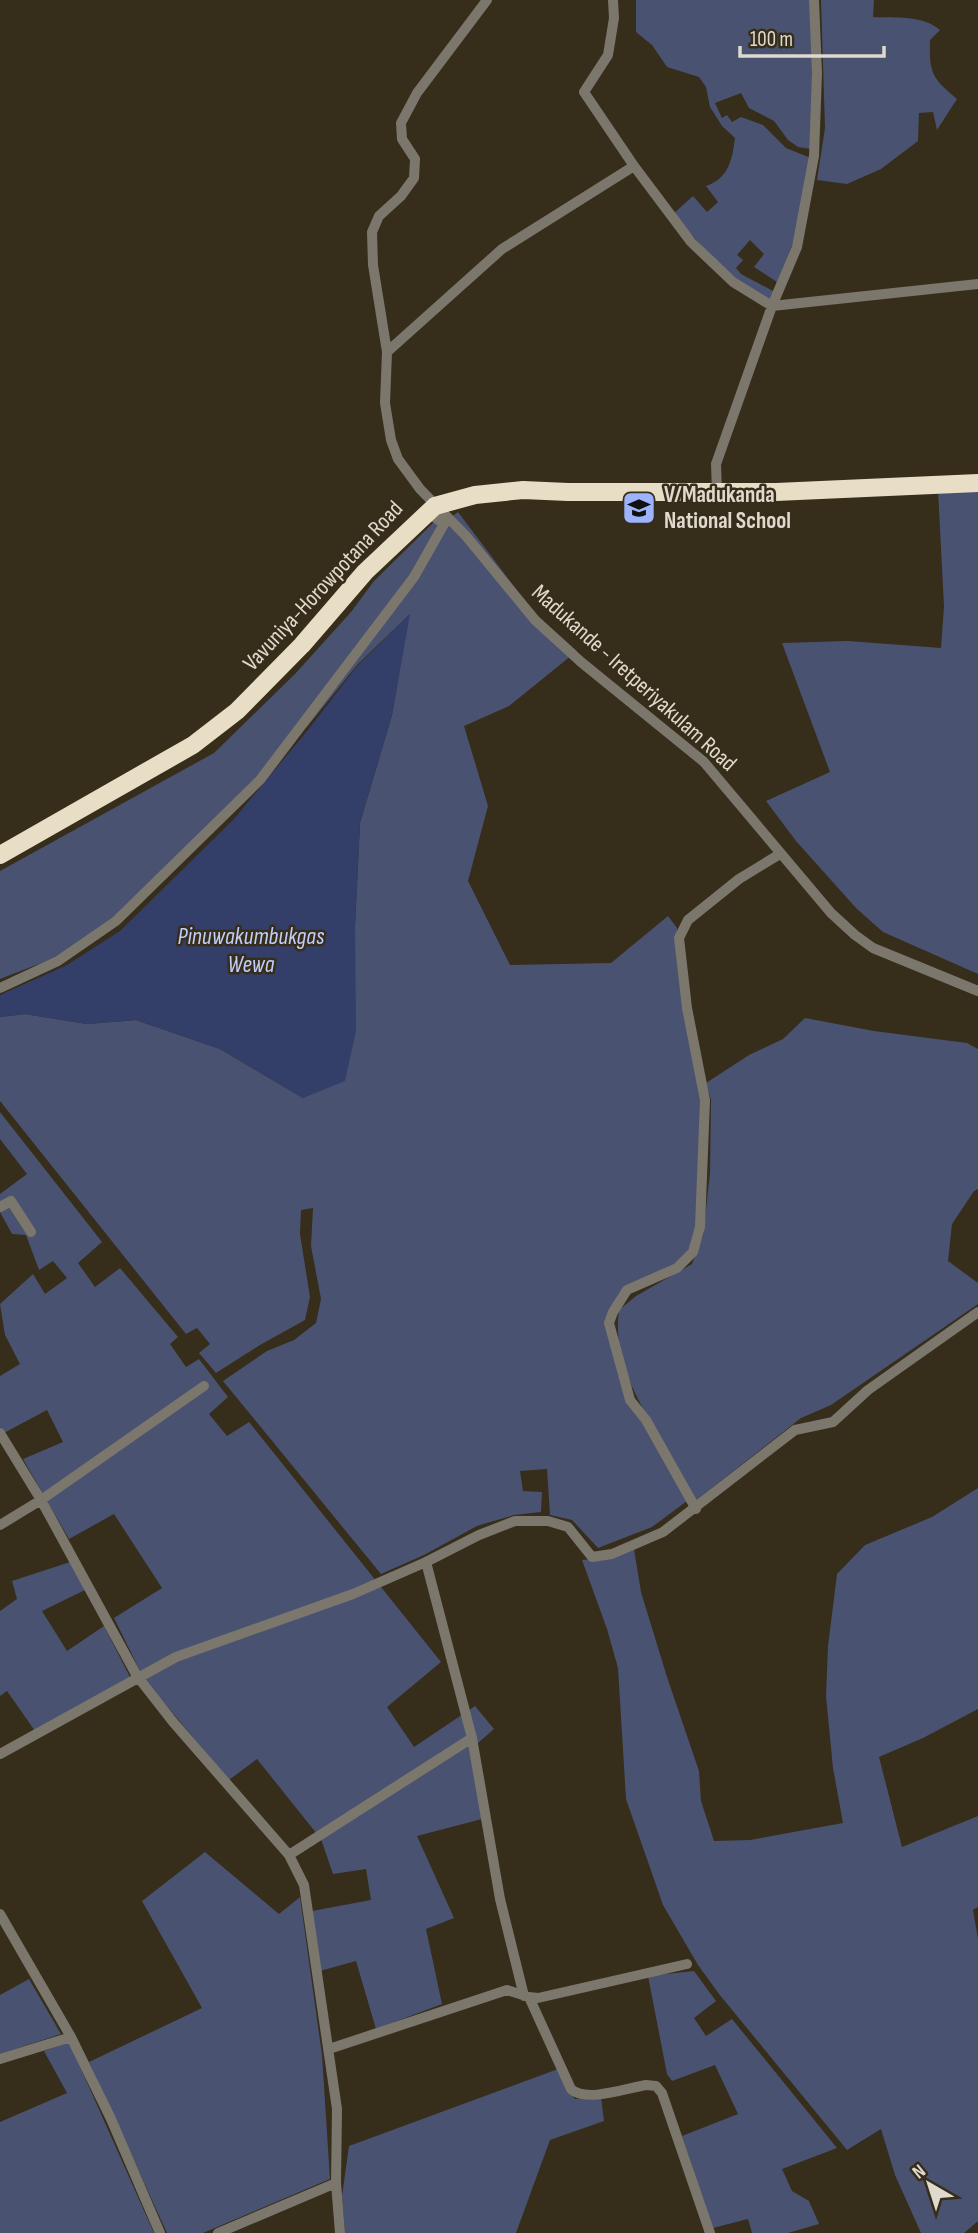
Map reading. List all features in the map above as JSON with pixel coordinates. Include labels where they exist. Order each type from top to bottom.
[{"type":"highway","name":"Vavuniya-Horowpotana Road","points":[[1,852],[193,745],[237,712],[302,645],[365,572],[431,509],[475,495],[523,490],[776,492],[978,483]]},
{"type":"street","points":[[0,988],[58,961],[116,921],[260,779],[414,577],[444,524],[398,459],[391,440],[385,403],[387,352],[373,265],[372,232],[379,216],[401,196],[414,178],[415,159],[402,139],[401,123],[417,93],[487,0]]},
{"type":"street","points":[[613,0],[614,18],[608,55],[584,92],[634,166],[691,242],[733,282],[772,306],[978,284]]},
{"type":"street","points":[[717,492],[716,464],[772,306],[797,247],[814,156],[817,73],[814,0]]},
{"type":"street","points":[[387,352],[502,250],[634,166]]},
{"type":"street","name":"Madukande - Iretperiyakulam Road","points":[[431,509],[466,536],[535,620],[581,662],[704,762],[831,913],[855,935],[873,948],[978,991]]},
{"type":"street","points":[[696,1509],[646,1420],[630,1400],[609,1323],[627,1290],[677,1268],[693,1252],[700,1227],[705,1100],[687,1008],[679,938],[688,920],[739,879],[780,854]]},
{"type":"street","points":[[0,1207],[11,1201],[31,1232]]},
{"type":"street","points":[[0,1754],[176,1657],[353,1594],[515,1521],[548,1521],[568,1527],[592,1556],[612,1554],[663,1532],[795,1430],[833,1422],[877,1383],[978,1312]]},
{"type":"street","points":[[0,1525],[41,1500],[204,1386]]},
{"type":"street","points":[[0,1433],[41,1500],[138,1676],[173,1722],[289,1855],[304,1885],[337,2109],[336,2183],[340,2233]]},
{"type":"street","points":[[426,1562],[472,1738],[500,1899],[526,1996],[571,2090],[576,2094],[589,2096],[646,2085],[656,2086],[662,2093],[710,2233]]},
{"type":"street","points":[[289,1855],[472,1738]]},
{"type":"street","points":[[0,1914],[71,2037],[160,2233]]},
{"type":"street","points":[[330,2049],[507,1990],[538,1998],[687,1964]]},
{"type":"street","points":[[0,2059],[71,2037]]},
{"type":"street","points":[[218,2233],[336,2183]]},
{"type":"shaded area","points":[[636,0],[812,0],[811,149],[798,147],[788,140],[774,121],[749,108],[741,93],[715,103],[722,118],[727,115],[732,122],[741,117],[763,125],[786,148],[811,158],[794,241],[777,282],[754,267],[764,254],[750,240],[737,255],[743,260],[736,268],[741,274],[775,292],[771,304],[728,275],[673,214],[693,196],[707,212],[718,202],[706,186],[720,178],[728,167],[735,138],[722,126],[710,107],[706,87],[699,77],[667,67],[652,45],[636,32]]},
{"type":"shaded area","points":[[821,0],[874,0],[873,17],[917,20],[940,30],[930,40],[930,60],[937,80],[957,99],[937,130],[933,112],[919,113],[918,141],[881,169],[847,184],[817,180],[825,128]]},
{"type":"shaded area","points":[[978,488],[978,974],[883,932],[856,908],[796,841],[766,801],[830,772],[782,643],[848,641],[941,648],[944,606],[938,490]]},
{"type":"shaded area","points":[[458,512],[534,613],[577,651],[509,706],[464,726],[488,806],[468,881],[510,965],[611,963],[668,916],[677,928],[678,972],[703,1100],[696,1229],[690,1249],[678,1263],[636,1282],[619,1293],[606,1323],[642,1421],[687,1501],[652,1527],[598,1548],[572,1520],[550,1515],[547,1469],[520,1471],[523,1491],[542,1492],[541,1512],[514,1515],[477,1526],[424,1555],[381,1574],[223,1381],[267,1351],[294,1340],[316,1323],[321,1299],[311,1246],[313,1208],[301,1210],[300,1234],[310,1297],[305,1320],[216,1373],[199,1353],[210,1344],[197,1328],[186,1334],[0,1101],[0,1017],[25,1014],[87,1024],[136,1020],[220,1049],[303,1098],[355,925],[360,823],[392,715],[409,615],[358,664],[306,728],[309,719],[399,600],[446,521]]},
{"type":"shaded area","points":[[435,521],[441,525],[412,575],[258,777],[114,917],[57,957],[0,979],[0,871],[214,753],[295,674],[351,612],[374,581]]},
{"type":"shaded area","points":[[805,1018],[874,1031],[967,1043],[978,1049],[978,1189],[952,1224],[948,1261],[978,1283],[978,1304],[831,1405],[801,1418],[695,1501],[632,1386],[618,1337],[619,1310],[636,1296],[692,1264],[703,1236],[710,1173],[711,1100],[706,1083],[749,1055],[783,1039]]},
{"type":"shaded area","points":[[0,1112],[102,1242],[78,1263],[95,1287],[120,1268],[178,1337],[170,1344],[186,1367],[199,1359],[228,1397],[209,1414],[227,1436],[249,1422],[441,1662],[387,1707],[414,1747],[475,1706],[494,1729],[470,1750],[482,1819],[417,1836],[454,1918],[426,1929],[442,2004],[376,2029],[356,1961],[320,1971],[312,1911],[371,1900],[366,1869],[333,1874],[321,1839],[257,1759],[229,1780],[144,1679],[114,1618],[162,1588],[114,1514],[69,1539],[23,1459],[63,1442],[47,1410],[4,1433],[0,1427],[0,1376],[20,1364],[5,1335],[0,1304],[33,1274],[45,1294],[67,1278],[53,1261],[39,1270],[26,1235],[12,1234],[0,1212],[0,1194],[27,1174],[0,1139]]},
{"type":"shaded area","points":[[978,1488],[978,1709],[879,1757],[902,1847],[978,1816],[978,1907],[973,1910],[978,1939],[978,2221],[964,2233],[921,2233],[895,2175],[881,2129],[847,2150],[719,1994],[698,1965],[663,1905],[626,1799],[618,1668],[582,1560],[605,1558],[634,1549],[641,1592],[699,1771],[701,1801],[714,1841],[750,1840],[843,1823],[833,1768],[826,1696],[828,1646],[837,1574],[865,1545],[932,1517]]},
{"type":"shaded area","points":[[70,1562],[85,1590],[42,1611],[67,1651],[104,1626],[130,1677],[35,1731],[7,1691],[0,1696],[0,1611],[17,1599],[12,1581]]},
{"type":"shaded area","points":[[205,1852],[279,1914],[300,1897],[322,2055],[330,2179],[203,2233],[167,2233],[89,2062],[202,2008],[142,1901]]},
{"type":"shaded area","points":[[694,1971],[716,2001],[694,2018],[706,2036],[732,2019],[837,2148],[782,2169],[792,2191],[809,2201],[819,2224],[788,2233],[752,2233],[748,2219],[713,2228],[682,2136],[738,2114],[715,2065],[672,2081],[667,2074],[648,1976]]},
{"type":"shaded area","points":[[29,1979],[61,2034],[0,2054],[0,1995]]},
{"type":"shaded area","points":[[69,2042],[154,2233],[0,2233],[0,2122],[67,2093],[44,2051]]},
{"type":"shaded area","points":[[558,2069],[568,2091],[575,2099],[601,2097],[604,2121],[550,2140],[516,2233],[345,2233],[342,2196],[349,2146]]},
{"type":"water","name":"Pinuwakumbukgas Wewa","points":[[410,614],[392,715],[360,823],[355,925],[356,1031],[345,1081],[303,1098],[220,1049],[136,1020],[87,1024],[25,1014],[0,1017],[0,995],[67,965],[120,931],[233,820],[358,665]]},
{"type":"place","name":"V/Madukanda National School","points":[[639,508]]}]
